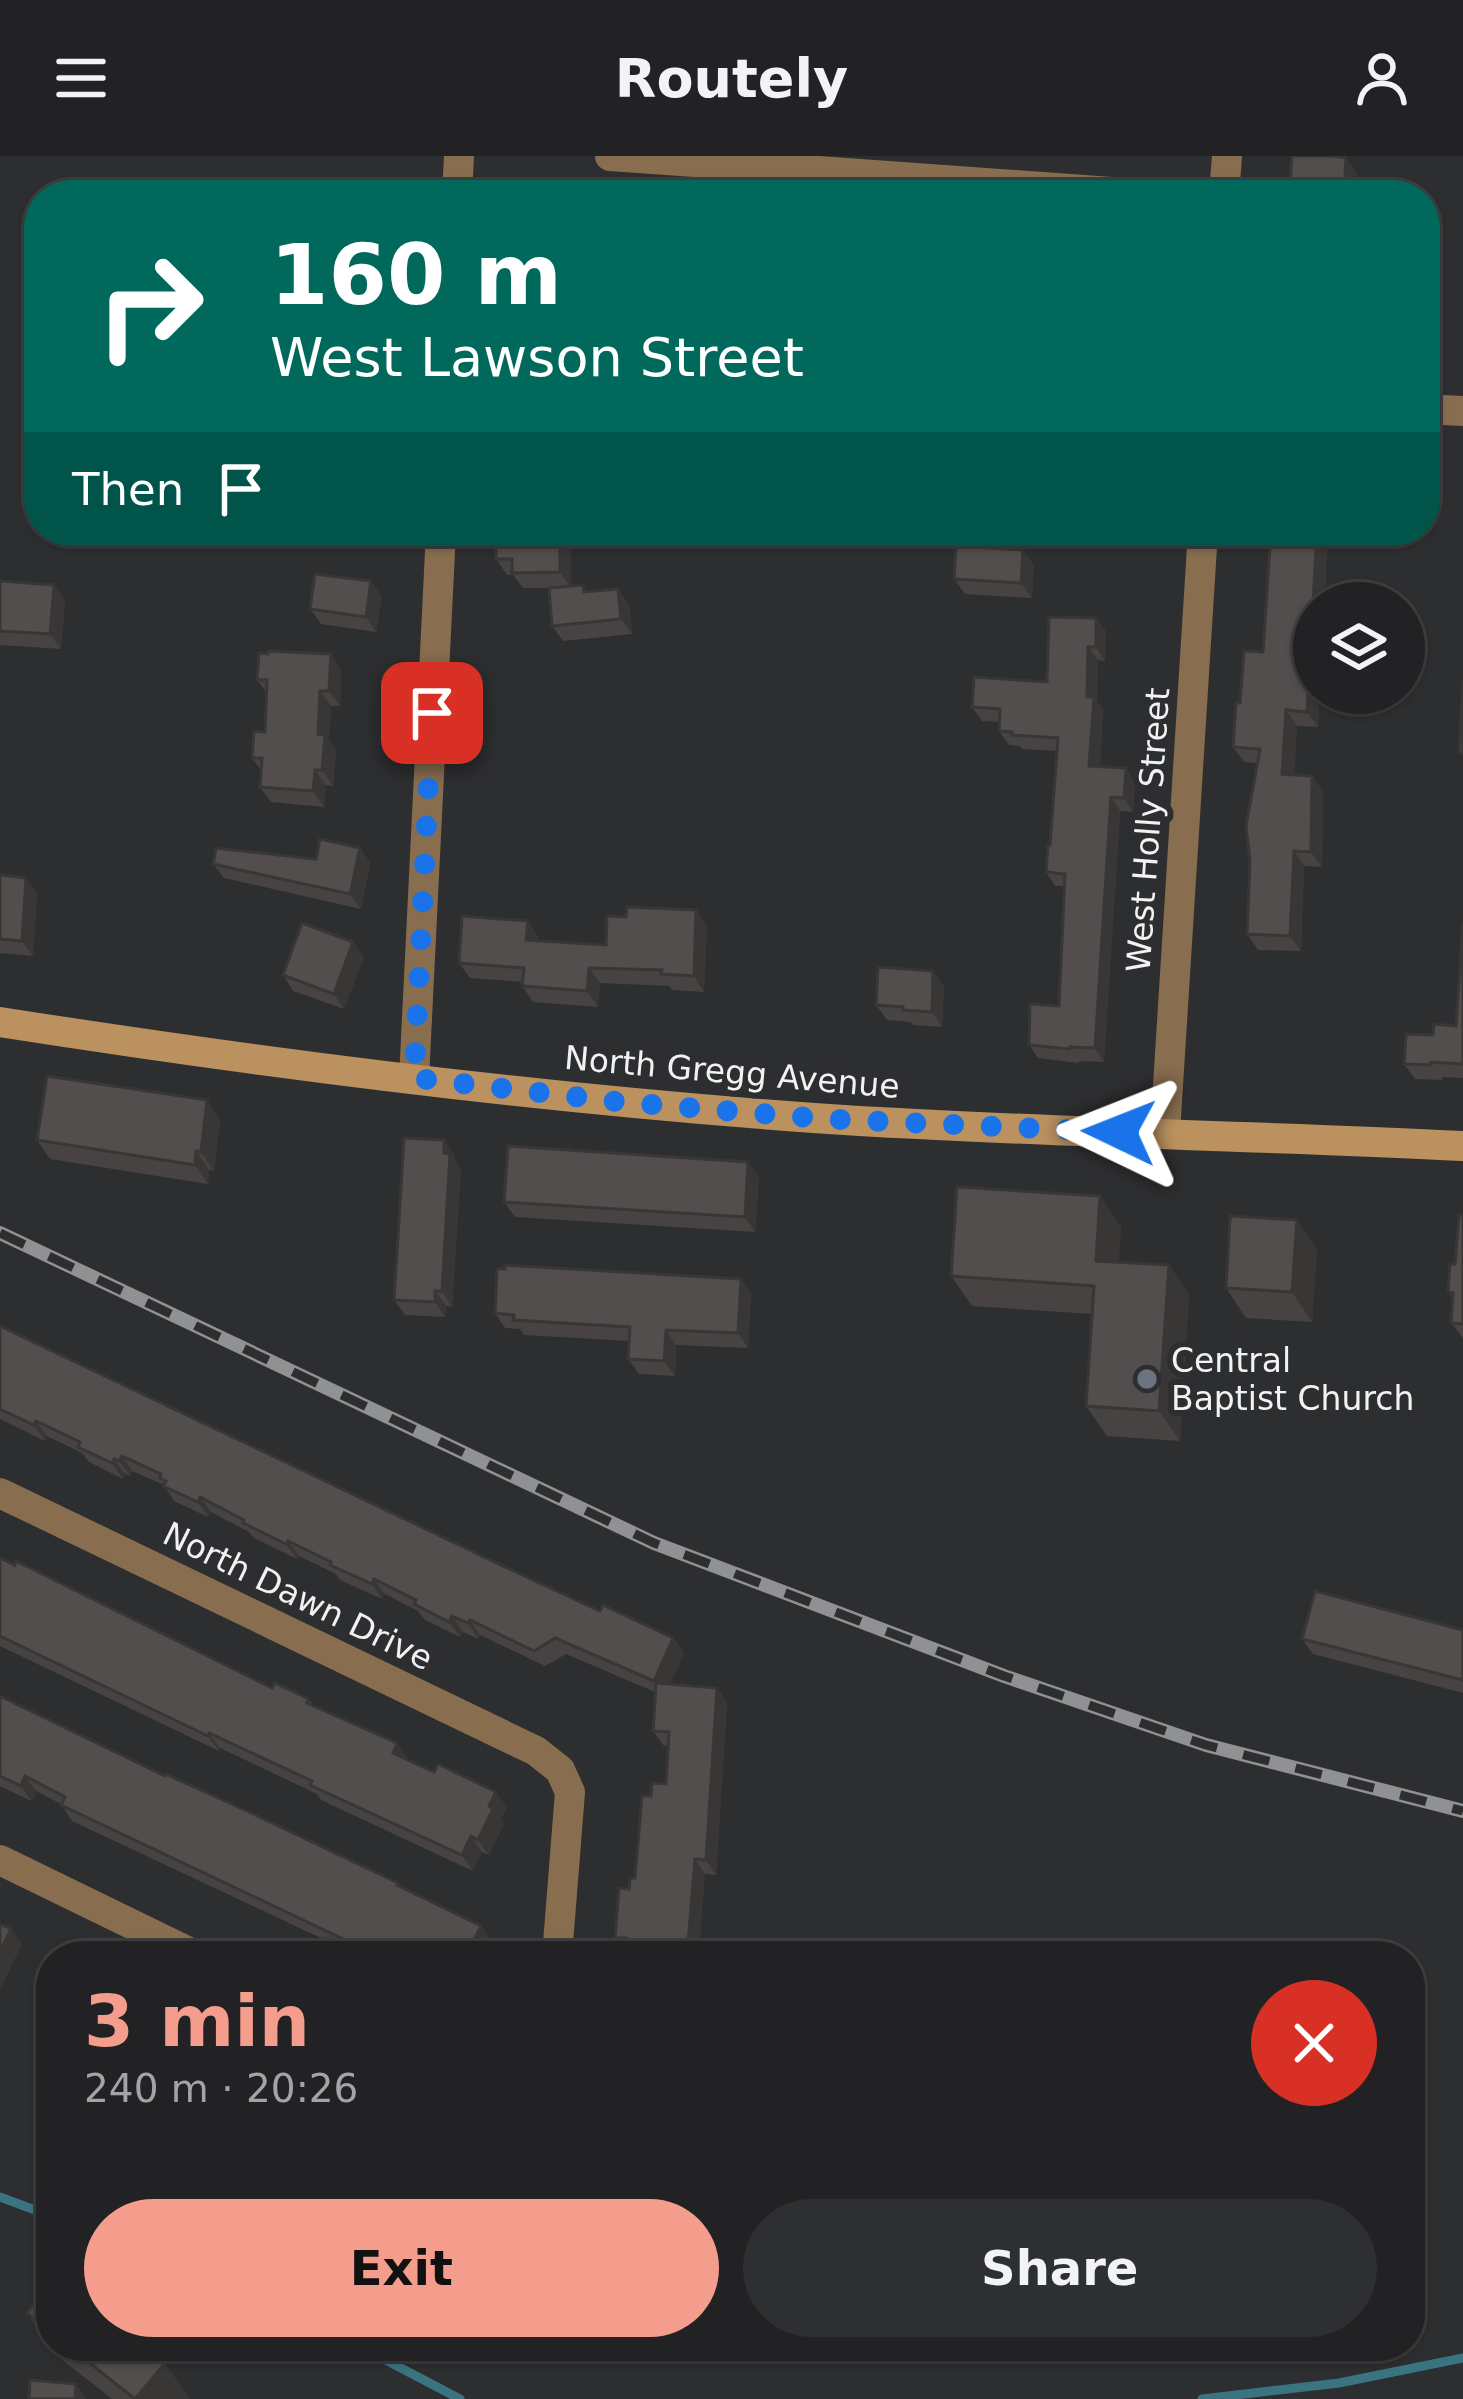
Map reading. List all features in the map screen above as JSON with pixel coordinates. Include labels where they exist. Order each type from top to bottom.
[{"type":"main road","name":"North Gregg Avenue","points":[[0,1022],[232,1058],[621,1102],[828,1119],[1463,1146]]},
{"type":"street","points":[[610,156],[944,180]]},
{"type":"street","points":[[414,1078],[440,546]]},
{"type":"street","name":"West Holly Street","points":[[1165,1133],[1202,546]]},
{"type":"street","name":"North Dawn Drive","points":[[0,1493],[536,1751],[560,1770],[570,1792],[558,1941]]},
{"type":"street","points":[[0,1859],[167,1941]]},
{"type":"building","points":[[1292,156],[1346,158],[1345,180],[1290,180]]},
{"type":"building","points":[[496,546],[560,546],[560,572],[512,573],[512,559],[496,559]]},
{"type":"building","points":[[956,546],[1023,550],[1021,583],[954,579]]},
{"type":"building","points":[[1270,546],[1316,546],[1314,582],[1293,582],[1293,711],[1286,710],[1282,774],[1312,776],[1311,852],[1294,851],[1290,936],[1247,934],[1250,861],[1246,826],[1260,749],[1233,747],[1244,651],[1263,652]]},
{"type":"building","points":[[315,574],[371,581],[366,617],[310,609]]},
{"type":"building","points":[[0,581],[54,585],[50,634],[0,631]]},
{"type":"building","points":[[583,585],[584,592],[618,589],[621,619],[552,626],[549,588]]},
{"type":"building","points":[[1049,617],[1096,618],[1096,647],[1088,647],[1087,697],[1094,697],[1089,766],[1126,768],[1124,798],[1111,797],[1095,1048],[1029,1045],[1030,1004],[1059,1006],[1065,874],[1046,872],[1058,738],[999,731],[1000,709],[972,707],[974,677],[1047,682]]},
{"type":"building","points":[[259,653],[331,654],[329,691],[320,691],[318,734],[325,735],[322,770],[315,770],[313,791],[260,787],[262,758],[252,758],[254,731],[265,732],[267,680],[257,680]]},
{"type":"building","points":[[1463,681],[1463,753],[1459,753]]},
{"type":"building","points":[[320,839],[360,848],[350,894],[213,864],[216,848],[316,859]]},
{"type":"building","points":[[0,875],[26,878],[22,941],[0,939]]},
{"type":"building","points":[[627,907],[696,910],[694,976],[589,968],[587,991],[522,986],[524,968],[459,963],[462,916],[528,921],[526,940],[606,945],[607,916],[626,917]]},
{"type":"building","points":[[1463,922],[1463,1064],[1404,1064],[1406,1034],[1433,1035],[1434,1024],[1456,1026]]},
{"type":"building","points":[[302,923],[353,942],[334,994],[283,975]]},
{"type":"building","points":[[878,967],[933,971],[932,1012],[876,1005]]},
{"type":"building","points":[[47,1076],[207,1100],[195,1165],[37,1140]]},
{"type":"building","points":[[404,1138],[444,1140],[444,1153],[450,1154],[442,1291],[435,1291],[435,1302],[394,1300]]},
{"type":"building","points":[[508,1146],[748,1162],[745,1217],[504,1202]]},
{"type":"building","points":[[957,1187],[1100,1196],[1096,1261],[1169,1265],[1159,1411],[1086,1406],[1094,1286],[951,1276]]},
{"type":"building","points":[[1459,1215],[1463,1216],[1463,1324],[1451,1323],[1453,1293],[1448,1292]]},
{"type":"building","points":[[1230,1216],[1297,1220],[1292,1292],[1226,1288]]},
{"type":"building","points":[[505,1265],[741,1279],[738,1333],[666,1330],[664,1361],[628,1359],[630,1327],[513,1320],[514,1315],[495,1313],[497,1269]]},
{"type":"building","points":[[0,1326],[520,1574],[673,1638],[654,1681],[555,1638],[534,1651],[470,1620],[452,1616],[449,1622],[374,1579],[372,1584],[243,1523],[200,1497],[198,1502],[163,1486],[166,1481],[161,1474],[122,1456],[112,1463],[78,1447],[80,1442],[0,1409]]},
{"type":"building","points":[[0,1558],[15,1565],[16,1561],[272,1688],[275,1683],[309,1699],[307,1703],[397,1743],[393,1753],[434,1772],[438,1764],[496,1792],[478,1840],[471,1836],[462,1855],[0,1636]]},
{"type":"building","points":[[1315,1591],[1463,1630],[1463,1680],[1302,1639]]},
{"type":"building","points":[[656,1683],[717,1688],[706,1860],[695,1859],[688,1941],[615,1938],[619,1888],[629,1889],[630,1878],[635,1878],[642,1796],[651,1796],[652,1783],[666,1784],[669,1732],[653,1731]]},
{"type":"building","points":[[0,1696],[481,1926],[474,1941],[347,1941],[61,1805],[65,1797],[25,1776],[21,1786],[0,1776]]},
{"type":"building","points":[[0,1924],[11,1929],[0,1952]]},
{"type":"building","points":[[87,2361],[165,2363],[135,2399]]},
{"type":"building","points":[[30,2380],[76,2384],[75,2399],[29,2399]]},
{"type":"waterway","points":[[0,2197],[36,2210]]},
{"type":"waterway","points":[[1202,2399],[1339,2383],[1463,2358]]},
{"type":"waterway","points":[[388,2361],[460,2399]]},
{"type":"railway","points":[[0,1233],[654,1543],[1004,1676],[1206,1745],[1463,1811]]},
{"type":"place","name":"Central Baptist Church","points":[[1147,1379]]},
{"type":"route","points":[[432,713],[414,1078],[828,1119],[1119,1132]]}]
